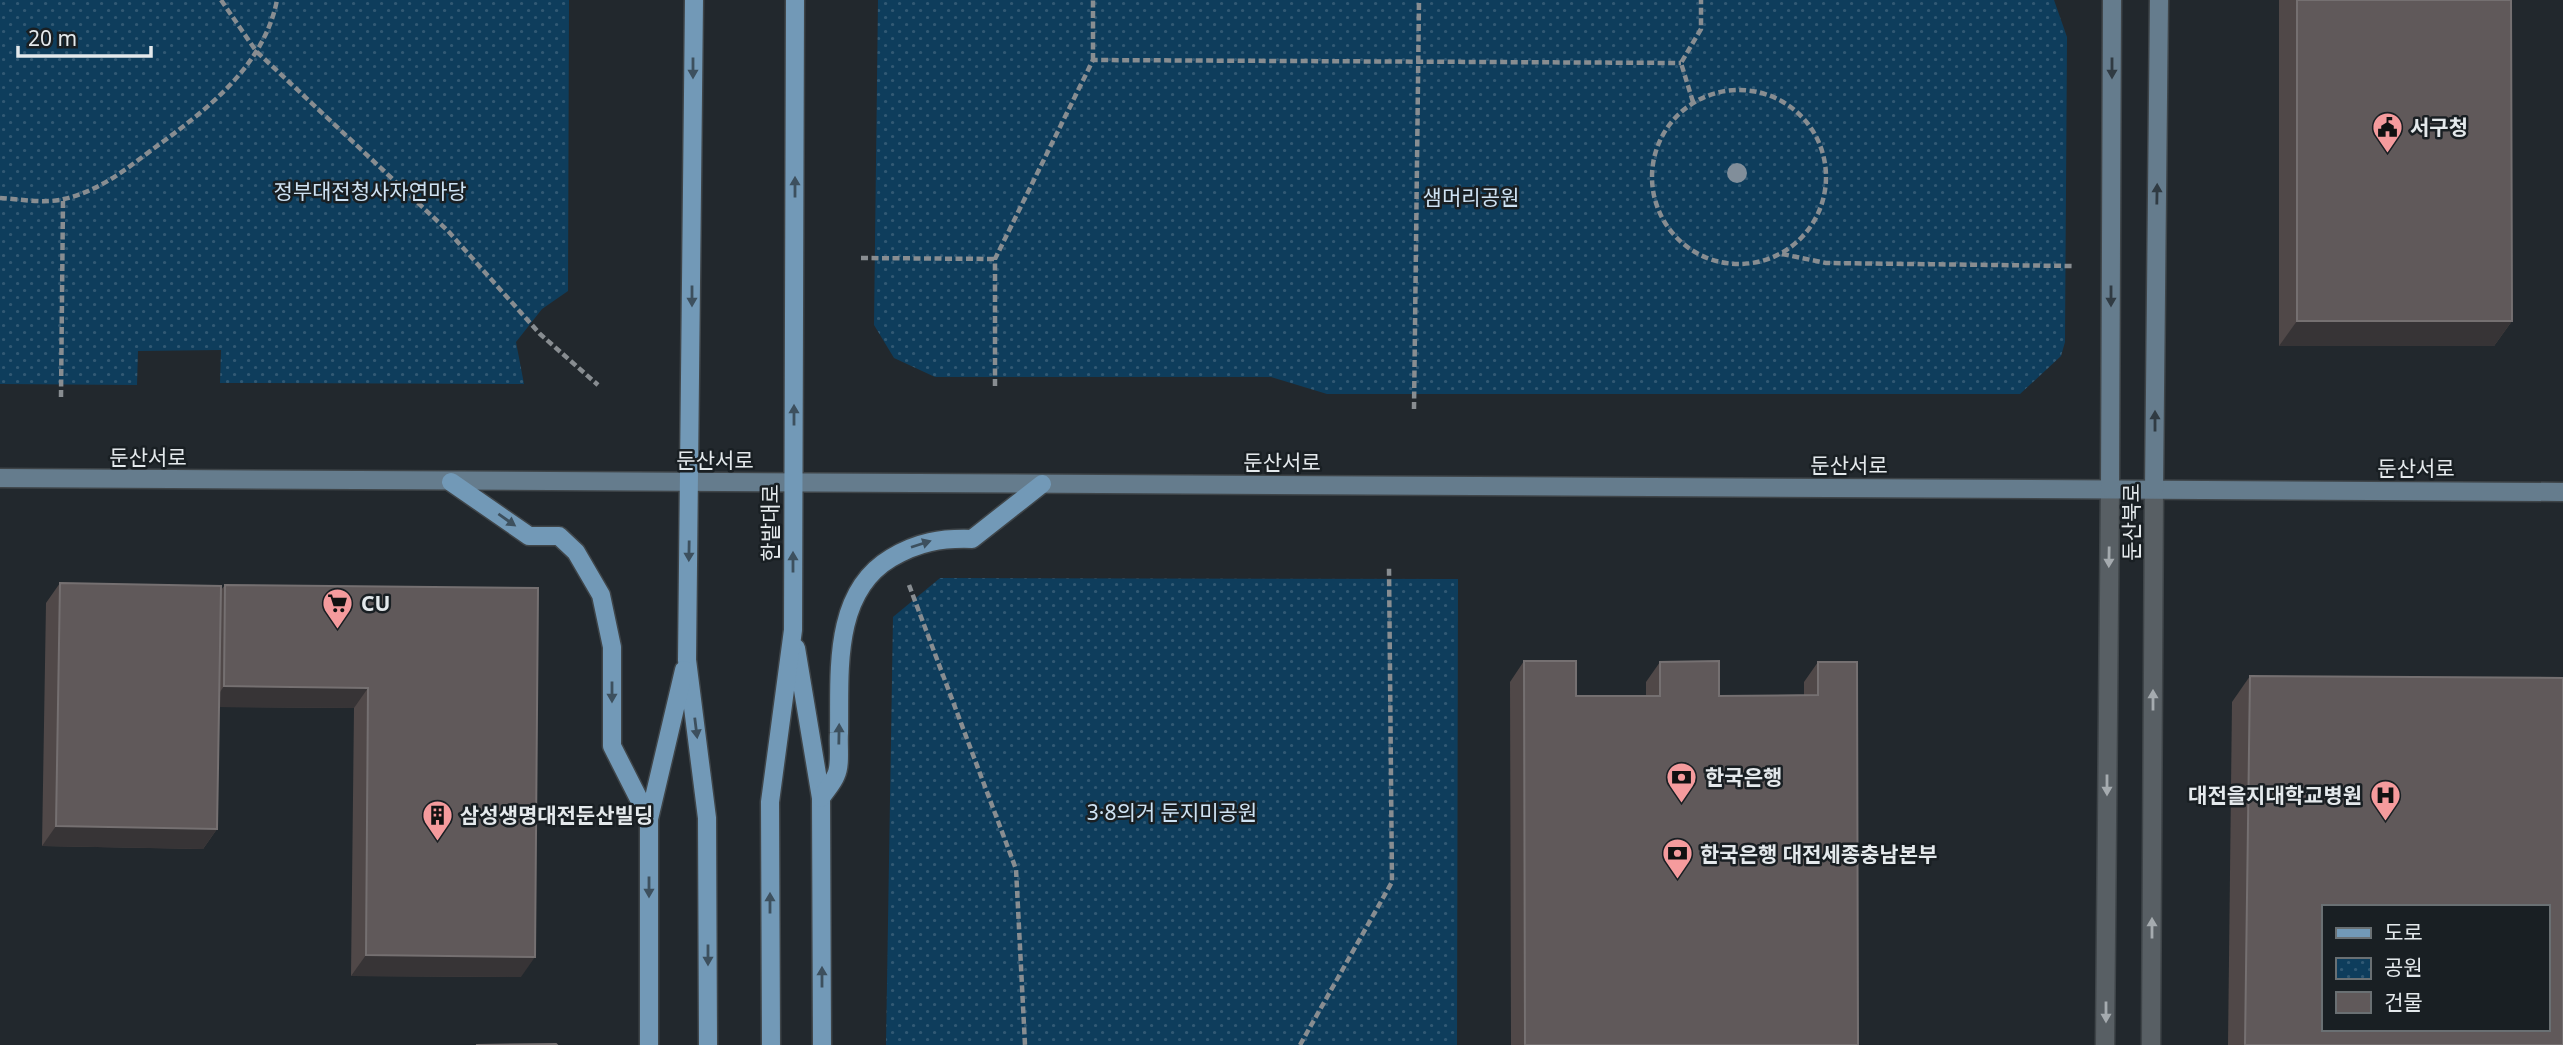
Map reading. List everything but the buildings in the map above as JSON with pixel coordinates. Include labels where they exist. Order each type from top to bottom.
[{"type":"main road","points":[[694,0],[687,660],[707,818],[709,1045]]},
{"type":"main road","name":"한밭대로","points":[[771,1045],[770,802],[793,631],[795,0]]},
{"type":"main road","name":"둔산북로","points":[[2110,489],[2112,0]]},
{"type":"main road","name":"둔산북로","points":[[2154,489],[2159,0]]},
{"type":"main road","name":"둔산서로","points":[[0,478],[2563,492]]},
{"type":"main road","points":[[451,482],[529,536],[559,536],[576,552],[601,595],[612,647],[612,747],[649,819]]},
{"type":"main road","points":[[821,798],[838,773],[841,660],[847,616],[859,587],[878,566],[908,548],[938,538],[972,539],[1042,484]]},
{"type":"main road","points":[[793,631],[821,798],[822,1045]]},
{"type":"main road","points":[[649,1045],[649,819],[687,660]]},
{"type":"street","name":"둔산북로","points":[[2105,1045],[2110,489]]},
{"type":"street","name":"둔산북로","points":[[2151,1045],[2154,489]]},
{"type":"path","points":[[221,0],[256,51],[448,231],[540,334],[598,385]]},
{"type":"path","points":[[0,198],[63,200],[109,182],[195,119],[231,85],[256,51],[274,15],[277,0]]},
{"type":"path","points":[[995,386],[995,258],[1093,60],[1093,0]]},
{"type":"path","points":[[1414,409],[1419,0]]},
{"type":"path","points":[[1693,102],[1681,63],[1701,29],[1701,0]]},
{"type":"path","points":[[1093,60],[1681,63]]},
{"type":"path","points":[[1747,90],[1773,96],[1797,111],[1815,133],[1825,159],[1826,187],[1819,214],[1804,237],[1782,254],[1762,263],[1740,266],[1712,261],[1686,248],[1667,228],[1655,201],[1651,173],[1657,145],[1672,121],[1693,102],[1719,91],[1747,90]]},
{"type":"path","points":[[61,397],[63,200]]},
{"type":"path","points":[[1782,254],[1826,263],[2074,266]]},
{"type":"path","points":[[861,258],[995,258]]},
{"type":"path","points":[[1300,1045],[1392,881],[1389,567]]},
{"type":"path","points":[[909,585],[1016,869],[1026,1045]]},
{"type":"green space","name":"정부대전청사자연마당","points":[[0,0],[569,0],[568,291],[542,309],[516,342],[524,384],[220,383],[221,350],[138,351],[137,385],[0,384]]},
{"type":"green space","name":"샘머리공원","points":[[878,0],[2054,0],[2067,37],[2065,342],[2061,356],[2020,394],[1327,394],[1271,377],[935,377],[894,358],[874,325]]},
{"type":"green space","name":"3·8의거 둔지미공원","points":[[940,578],[1458,579],[1457,1045],[886,1045],[893,617]]},
{"type":"place","name":"서구청","points":[[2387,154]]},
{"type":"place","name":"CU","points":[[338,630]]},
{"type":"place","name":"한국은행","points":[[1682,804]]},
{"type":"place","name":"대전을지대학교병원","points":[[2385,822]]},
{"type":"place","name":"삼성생명대전둔산빌딩","points":[[437,842]]},
{"type":"place","name":"한국은행 대전세종충남본부","points":[[1677,881]]}]
